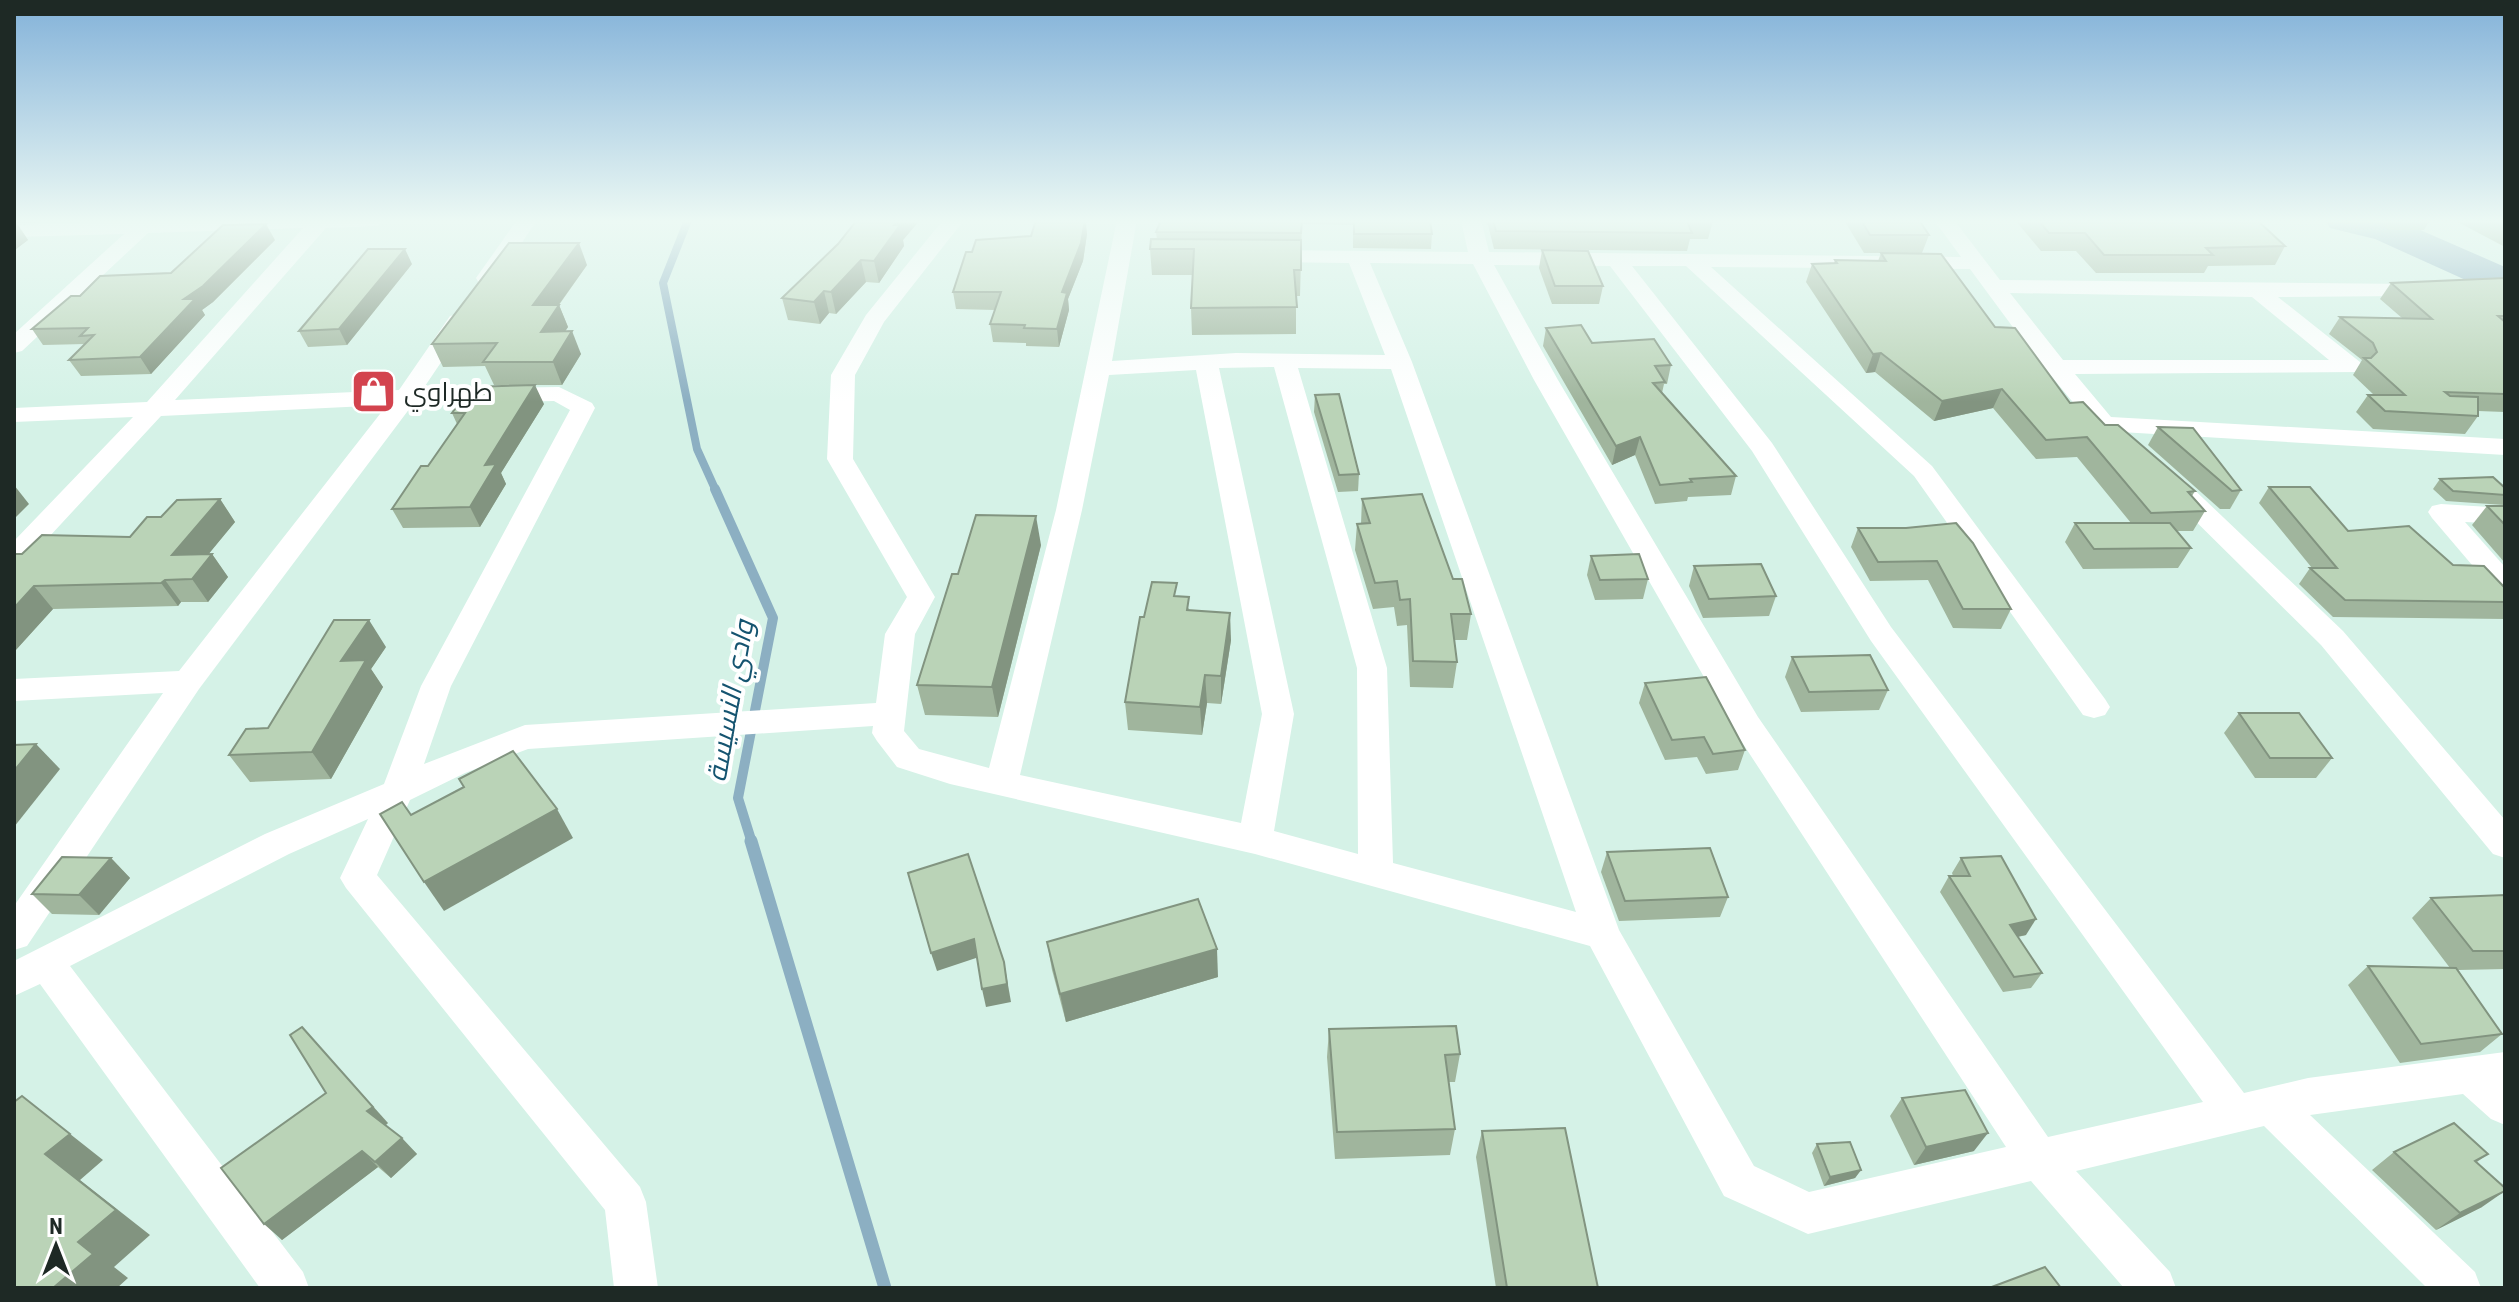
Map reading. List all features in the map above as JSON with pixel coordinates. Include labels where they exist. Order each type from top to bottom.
[{"type":"street","points":[[14,346],[85,281]]},
{"type":"street","points":[[14,558],[154,409],[268,281]]},
{"type":"street","points":[[14,935],[188,681],[406,397],[485,281]]},
{"type":"street","points":[[905,281],[874,320],[843,375],[840,459],[921,597],[900,634],[888,733],[908,758],[950,772],[1255,840],[1602,934]]},
{"type":"street","points":[[1001,784],[1069,510],[1098,369],[1123,281]]},
{"type":"street","points":[[1367,281],[1400,362],[1602,934],[1739,1181],[1808,1213],[2308,1097],[2487,1072],[2505,1106]]},
{"type":"street","points":[[1492,281],[1546,380],[1747,725],[2039,1160],[2154,1288]]},
{"type":"street","points":[[1632,281],[1763,448],[1881,634],[2253,1110],[2459,1288]]},
{"type":"street","points":[[1714,281],[1923,471],[2094,707]]},
{"type":"street","points":[[1989,281],[2104,424],[2147,461],[2332,638],[2505,844]]},
{"type":"street","points":[[1993,286],[2257,291],[2401,289]]},
{"type":"street","points":[[2056,367],[2352,367],[2257,291]]},
{"type":"street","points":[[1284,361],[1372,668],[1376,871]]},
{"type":"street","points":[[1098,369],[1206,362],[1400,362]]},
{"type":"street","points":[[1206,362],[1278,714],[1255,840]]},
{"type":"street","points":[[14,415],[406,397],[559,394],[583,408],[436,686],[397,792],[358,878],[625,1202],[636,1288]]},
{"type":"street","points":[[2104,424],[2505,447]]},
{"type":"street","points":[[2505,516],[2441,512],[2505,585]]},
{"type":"street","points":[[14,690],[188,681]]},
{"type":"street","points":[[287,1288],[29,971],[277,844],[453,764],[525,737],[890,713]]},
{"type":"building","points":[[95,281],[208,281],[184,299],[195,299],[140,357],[69,360],[94,335],[80,336],[88,328],[32,329],[71,296],[80,296]]},
{"type":"building","points":[[341,281],[379,281],[339,329],[299,331]]},
{"type":"building","points":[[480,281],[551,281],[533,305],[559,305],[541,332],[572,331],[553,362],[483,362],[497,343],[432,344]]},
{"type":"building","points":[[800,281],[842,281],[831,292],[824,291],[814,302],[782,298]]},
{"type":"building","points":[[957,281],[1066,281],[1062,292],[1067,293],[1057,329],[990,324],[1001,292],[953,292]]},
{"type":"building","points":[[1192,281],[1295,281],[1297,307],[1191,308]]},
{"type":"building","points":[[1553,281],[1601,281],[1603,286],[1555,286]]},
{"type":"building","points":[[1823,281],[1961,281],[1995,327],[2015,328],[2070,403],[2083,402],[2105,425],[2118,425],[2195,491],[2188,492],[2205,511],[2151,513],[2087,437],[2046,440],[2002,389],[1942,401],[1881,353],[1873,354]]},
{"type":"building","points":[[2505,281],[2505,316],[2498,316],[2505,322],[2505,394],[2445,392],[2450,396],[2478,397],[2478,416],[2385,411],[2368,395],[2405,395],[2364,358],[2371,358],[2377,352],[2373,343],[2340,317],[2432,319],[2391,283]]},
{"type":"building","points":[[1581,325],[1592,343],[1654,339],[1671,365],[1655,366],[1665,382],[1653,383],[1736,476],[1690,479],[1692,482],[1660,485],[1640,437],[1616,446],[1546,328]]},
{"type":"building","points":[[535,385],[485,465],[496,464],[470,507],[392,509],[421,466],[428,466],[465,413],[452,413],[471,387]]},
{"type":"building","points":[[1339,394],[1359,474],[1339,475],[1315,395]]},
{"type":"building","points":[[2158,427],[2193,428],[2241,490],[2232,491]]},
{"type":"building","points":[[2493,477],[2505,488],[2505,495],[2453,491],[2440,479]]},
{"type":"building","points":[[2269,487],[2310,487],[2348,531],[2409,526],[2453,565],[2484,566],[2505,588],[2505,602],[2345,600],[2310,568],[2337,568]]},
{"type":"building","points":[[1422,494],[1453,579],[1462,579],[1471,614],[1451,614],[1457,662],[1413,661],[1410,599],[1400,600],[1397,581],[1375,583],[1357,524],[1370,523],[1362,499]]},
{"type":"building","points":[[220,499],[172,555],[212,554],[192,579],[165,580],[161,583],[34,586],[14,608],[14,554],[22,554],[42,535],[130,537],[147,517],[161,517],[177,500]]},
{"type":"building","points":[[2487,506],[2505,506],[2505,525]]},
{"type":"building","points":[[976,515],[1036,516],[992,687],[917,685],[952,574],[958,574]]},
{"type":"building","points":[[1956,523],[1973,543],[2011,609],[1963,609],[1937,561],[1878,562],[1858,528],[1906,528]]},
{"type":"building","points":[[2075,523],[2170,523],[2191,548],[2094,549]]},
{"type":"building","points":[[1639,554],[1648,579],[1600,580],[1591,556]]},
{"type":"building","points":[[1761,564],[1776,596],[1709,599],[1694,566]]},
{"type":"building","points":[[1152,582],[1177,583],[1174,596],[1189,597],[1187,610],[1230,613],[1221,676],[1205,675],[1200,707],[1125,702],[1140,617],[1144,617]]},
{"type":"building","points":[[334,620],[369,620],[341,661],[366,660],[312,752],[229,755],[246,729],[268,728]]},
{"type":"building","points":[[1870,655],[1888,690],[1809,692],[1792,657]]},
{"type":"building","points":[[1706,677],[1745,750],[1713,754],[1704,737],[1672,740],[1645,683]]},
{"type":"building","points":[[2239,713],[2299,713],[2332,758],[2270,758]]},
{"type":"building","points":[[36,744],[14,771],[14,745]]},
{"type":"building","points":[[513,751],[557,809],[424,882],[380,814],[402,802],[411,815],[464,787],[459,779]]},
{"type":"building","points":[[1710,848],[1728,897],[1625,901],[1607,852]]},
{"type":"building","points":[[968,854],[1004,962],[1007,984],[982,989],[974,939],[931,953],[908,873]]},
{"type":"building","points":[[2001,856],[2036,919],[2010,925],[2042,973],[2014,977],[1949,876],[1970,876],[1961,858]]},
{"type":"building","points":[[62,857],[111,858],[79,895],[32,894]]},
{"type":"building","points":[[2505,895],[2505,951],[2473,951],[2431,898]]},
{"type":"building","points":[[1198,899],[1217,949],[1060,994],[1047,942]]},
{"type":"building","points":[[2368,966],[2456,968],[2502,1034],[2421,1044]]},
{"type":"building","points":[[1456,1026],[1460,1054],[1445,1055],[1455,1129],[1337,1132],[1329,1029]]},
{"type":"building","points":[[302,1027],[373,1107],[367,1111],[402,1138],[375,1162],[362,1151],[264,1224],[221,1168],[326,1093],[290,1035]]},
{"type":"building","points":[[1965,1090],[1988,1133],[1926,1147],[1902,1098]]},
{"type":"building","points":[[22,1096],[70,1134],[45,1154],[116,1210],[78,1242],[93,1254],[53,1288],[14,1288],[14,1102]]},
{"type":"building","points":[[2454,1123],[2488,1154],[2475,1161],[2505,1188],[2505,1191],[2460,1213],[2394,1152]]},
{"type":"building","points":[[1565,1128],[1598,1288],[1507,1288],[1482,1131]]},
{"type":"building","points":[[1850,1142],[1861,1170],[1830,1177],[1817,1144]]},
{"type":"building","points":[[2045,1267],[2061,1288],[1989,1288]]},
{"type":"waterway","name":"وادي النسيسة","points":[[664,281],[697,449],[716,491]]},
{"type":"waterway","name":"وادي النسيسة","points":[[715,489],[773,618],[738,798],[752,843]]},
{"type":"waterway","name":"وادي النسيسة","points":[[751,841],[885,1288]]},
{"type":"place","name":"طهراوي","points":[[373,392]]}]
